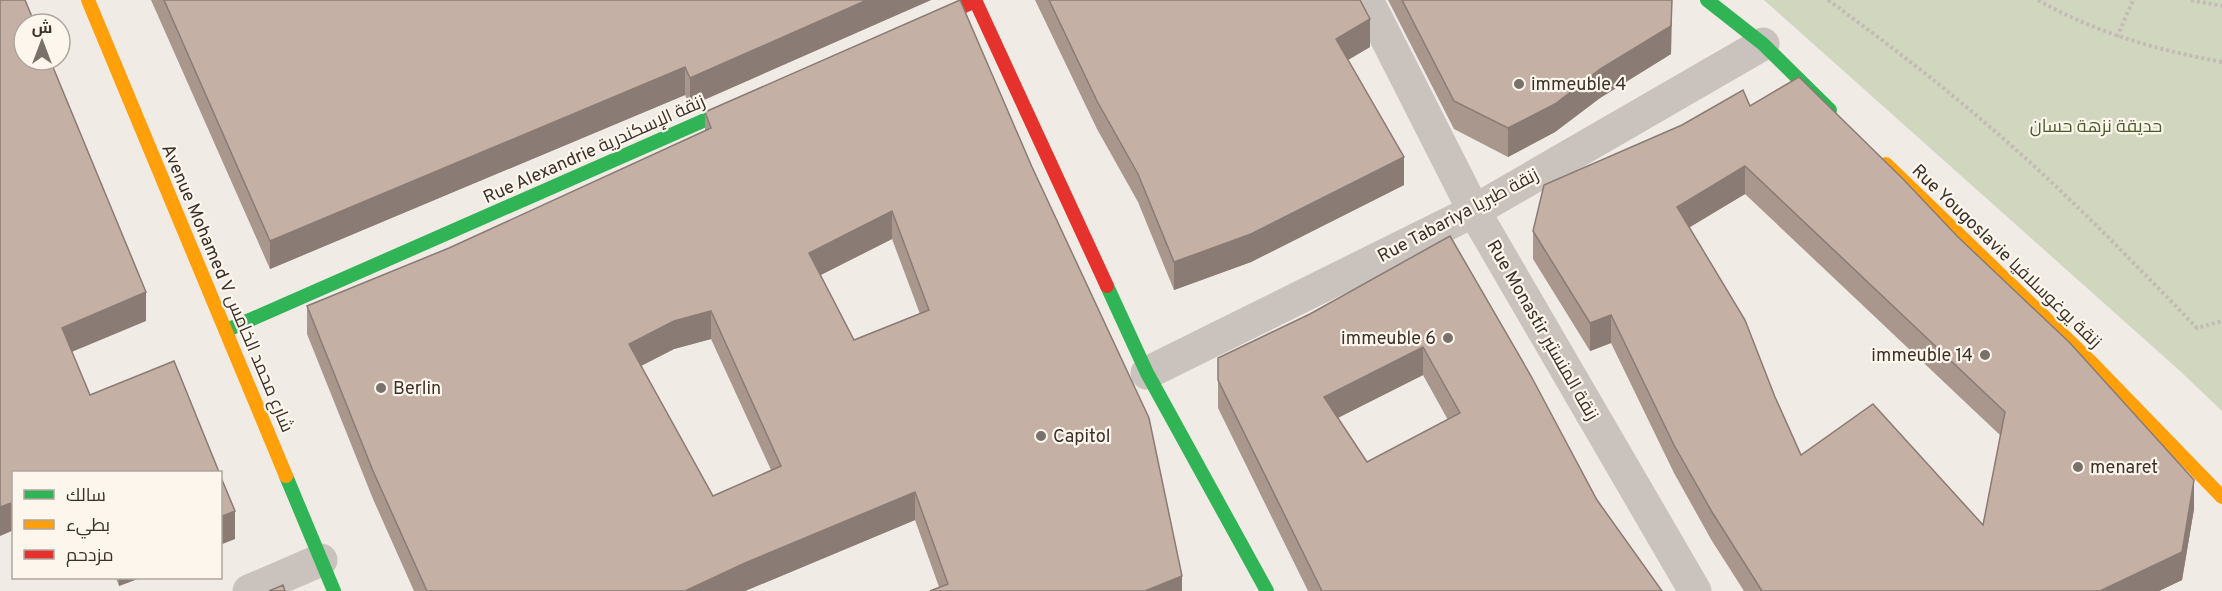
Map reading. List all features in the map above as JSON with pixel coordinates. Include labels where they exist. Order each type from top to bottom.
[{"type":"street","name":"Avenue Mohamed V شارع محمد الخامس","points":[[88,0],[334,591]]},
{"type":"street","name":"Rue Monastir زنقة المنستير","points":[[1367,0],[1474,211],[1695,591]]},
{"type":"street","points":[[1707,0],[1763,45],[1839,118]]},
{"type":"street","points":[[910,30],[975,1],[1147,373],[1267,591]]},
{"type":"street","name":"Rue Tabariya زنقة طبريا","points":[[1147,373],[1474,211],[1763,45]]},
{"type":"street","name":"Rue Alexandrie زنقة الإسكندرية","points":[[227,330],[756,97]]},
{"type":"street","name":"Rue Yougoslavie زنقة يوغوسلافيا","points":[[1873,151],[2092,364],[2222,497]]},
{"type":"street","points":[[249,591],[321,560]]},
{"type":"path","points":[[1828,0],[1906,58],[1985,122],[2059,189],[2197,328],[2222,321]]},
{"type":"path","points":[[2038,0],[2117,37],[2170,53],[2222,62]]},
{"type":"path","points":[[2117,37],[2133,0]]},
{"type":"path","points":[[2190,0],[2222,6]]},
{"type":"green space","name":"حديقة نزهة حسان","points":[[1764,0],[2222,0],[2222,411],[2180,371]]},
{"type":"building","points":[[0,0],[25,0],[30,12],[12,12],[12,72],[55,72],[146,292],[62,328],[90,395],[174,361],[219,471],[12,471],[12,503],[0,507]]},
{"type":"building","points":[[164,0],[867,0],[690,78],[685,67],[270,241]]},
{"type":"building","points":[[960,0],[1032,167],[1149,418],[1182,576],[1145,591],[930,591],[948,584],[915,492],[745,563],[685,591],[427,591],[373,471],[307,306],[449,248],[711,128],[705,112]],"holes":[[[892,211],[929,310],[854,340],[809,253]],[[711,311],[781,466],[713,496],[629,344],[674,321]]]},
{"type":"building","points":[[1049,0],[1360,0],[1370,19],[1336,39],[1404,157],[1251,234],[1174,262],[1138,174],[1097,101]]},
{"type":"building","points":[[1402,0],[1672,0],[1671,26],[1600,69],[1555,104],[1508,128],[1454,101]]},
{"type":"building","points":[[1799,77],[1903,179],[1958,237],[2070,343],[2194,480],[2182,552],[2100,591],[1762,591],[1712,512],[1674,445],[1611,315],[1590,323],[1533,231],[1544,185],[1682,125],[1743,90],[1750,106]],"holes":[[[1745,166],[2005,412],[1983,525],[1873,404],[1801,455],[1745,320],[1677,207]]]},
{"type":"building","points":[[1450,236],[1531,376],[1597,500],[1662,591],[1322,591],[1218,380],[1218,358],[1310,314]],"holes":[[[1423,347],[1460,413],[1367,462],[1324,397]]]},
{"type":"building","points":[[222,480],[235,511],[222,516]]},
{"type":"building","points":[[283,585],[285,591],[269,591]]},
{"type":"traffic: fast","points":[[1707,0],[1763,44],[1830,110]]},
{"type":"traffic: fast","points":[[227,330],[746,102]]},
{"type":"traffic: fast","points":[[1107,286],[1147,373],[1267,591]]},
{"type":"traffic: fast","points":[[286,476],[334,591]]},
{"type":"traffic: slow","points":[[88,0],[286,476]]},
{"type":"traffic: slow","points":[[1886,164],[2093,364],[2222,497]]},
{"type":"traffic: jam","points":[[975,0],[1107,286]]},
{"type":"traffic: jam","points":[[922,25],[975,1]]},
{"type":"place","name":"immeuble 4","points":[[1519,84]]},
{"type":"place","name":"immeuble 6","points":[[1448,338]]},
{"type":"place","name":"immeuble 14","points":[[1985,355]]},
{"type":"place","name":"Berlin","points":[[381,388]]},
{"type":"place","name":"Capitol","points":[[1041,436]]},
{"type":"place","name":"menaret","points":[[2078,467]]}]
